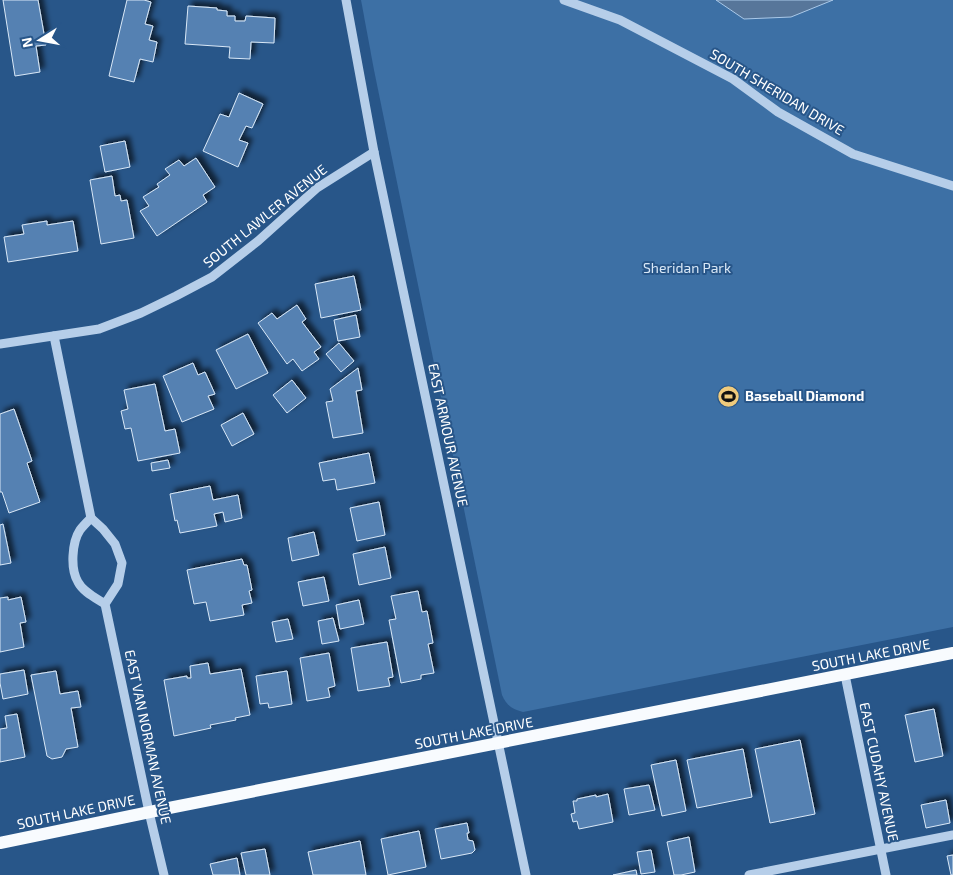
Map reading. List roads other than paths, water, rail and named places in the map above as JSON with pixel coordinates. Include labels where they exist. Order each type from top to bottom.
[{"type":"main road","name":"SOUTH LAKE DRIVE","points":[[0,843],[953,653]]},
{"type":"street","name":"EAST ARMOUR AVENUE","points":[[346,0],[374,152],[526,875]]},
{"type":"street","name":"SOUTH SHERIDAN DRIVE","points":[[564,0],[620,20],[733,79],[778,112],[853,154],[953,186]]},
{"type":"street","name":"SOUTH LAWLER AVENUE","points":[[0,344],[99,328],[141,313],[176,296],[212,277],[258,241],[317,188],[374,152]]},
{"type":"street","points":[[54,336],[91,518],[116,544],[122,563],[118,584],[105,604],[86,591],[78,582],[72,567],[73,550],[79,531],[91,518]]},
{"type":"street","name":"EAST VAN NORMAN AVENUE","points":[[105,604],[164,875]]},
{"type":"street","name":"EAST CUDAHY AVENUE","points":[[844,676],[886,875]]},
{"type":"street","points":[[749,875],[953,835]]},
{"type":"place","name":"Baseball Diamond","points":[[729,396]]},
{"type":"park label","name":"Sheridan Park","points":[[687,268]]}]
